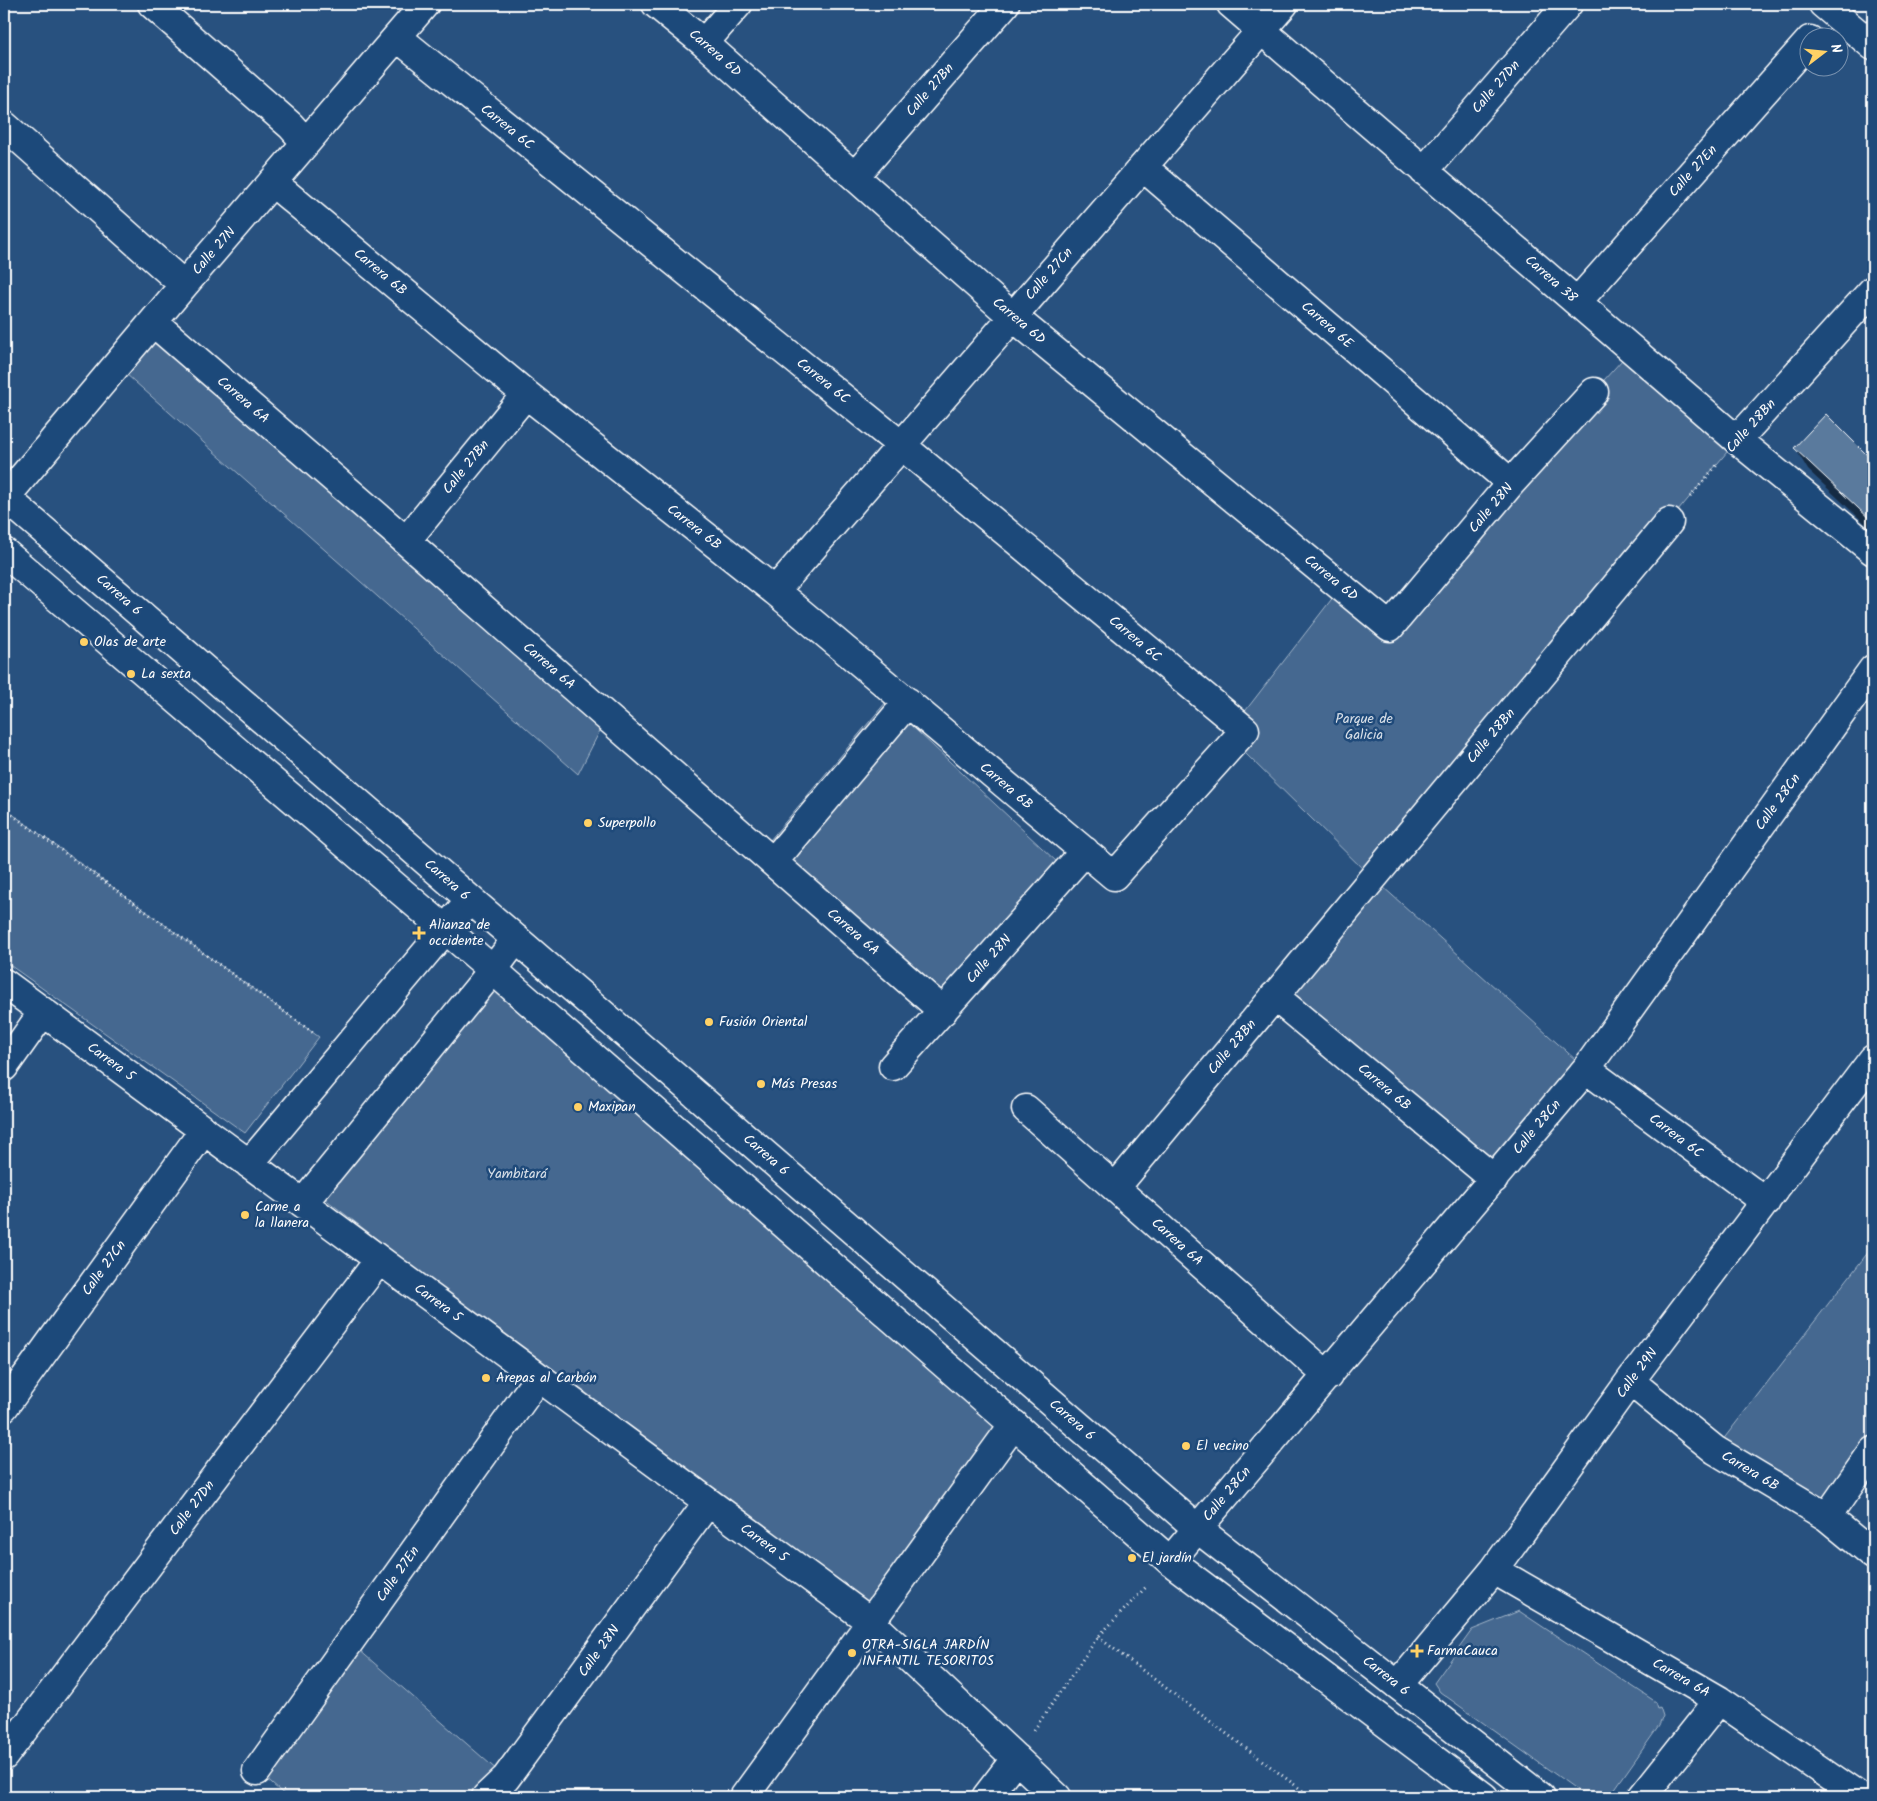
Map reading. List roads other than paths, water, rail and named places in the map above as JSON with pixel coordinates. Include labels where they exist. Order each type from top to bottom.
[{"type":"street","points":[[152,4],[291,126],[306,143]]},
{"type":"street","name":"Calle 27N","points":[[4,497],[425,4]]},
{"type":"street","name":"Carrera 6D","points":[[656,4],[704,43],[1012,316],[1390,627]]},
{"type":"street","points":[[704,43],[738,4]]},
{"type":"street","name":"Calle 27Bn","points":[[855,176],[1005,4]]},
{"type":"street","name":"Carrera 38","points":[[1231,4],[1737,440],[1873,551]]},
{"type":"street","name":"Calle 27Cn","points":[[775,591],[1284,4]]},
{"type":"street","name":"Calle 27Dn","points":[[1424,171],[1568,4]]},
{"type":"street","points":[[1819,28],[1833,7],[1873,46]]},
{"type":"street","name":"Carrera 6C","points":[[397,37],[902,445],[1245,730],[1114,876]]},
{"type":"street","name":"Calle 27En","points":[[1577,302],[1800,51]]},
{"type":"street","points":[[4,125],[184,285]]},
{"type":"street","name":"Carrera 6E","points":[[1143,167],[1511,483]]},
{"type":"street","name":"Carrera 6B","points":[[272,182],[526,394],[775,591],[1114,876]]},
{"type":"street","name":"Calle 28Bn","points":[[1737,440],[1873,290]]},
{"type":"street","name":"Carrera 6A","points":[[153,322],[943,1011]]},
{"type":"street","name":"Calle 28N","points":[[1390,627],[1511,483],[1594,392]]},
{"type":"street","name":"Calle 27Bn","points":[[406,541],[526,394]]},
{"type":"street","name":"Carrera 6","points":[[4,497],[1198,1529],[1541,1797]]},
{"type":"street","name":"Calle 28Bn","points":[[1116,1187],[1669,522]]},
{"type":"street","points":[[4,552],[493,970],[1170,1561],[1484,1797]]},
{"type":"street","name":"Calle 28Cn","points":[[1170,1561],[1586,1069],[1873,669]]},
{"type":"street","points":[[774,862],[908,702]]},
{"type":"street","name":"Calle 28N","points":[[893,1066],[1085,851]]},
{"type":"street","points":[[249,1164],[470,900]]},
{"type":"street","points":[[302,1203],[493,970],[516,939]]},
{"type":"street","name":"Carrera 5","points":[[4,983],[871,1622],[1057,1797]]},
{"type":"street","name":"Carrera 6B","points":[[1274,996],[1494,1179]]},
{"type":"street","points":[[4,1067],[43,1012]]},
{"type":"street","name":"Calle 29N","points":[[1398,1685],[1494,1570],[1630,1381],[1873,1059]]},
{"type":"street","name":"Carrera 6C","points":[[1586,1069],[1766,1202]]},
{"type":"street","name":"Carrera 6A","points":[[1026,1109],[1328,1376]]},
{"type":"street","name":"Calle 27Cn","points":[[4,1406],[204,1130]]},
{"type":"street","name":"Calle 27Dn","points":[[4,1756],[380,1260]]},
{"type":"street","name":"Calle 27En","points":[[257,1771],[539,1377]]},
{"type":"street","name":"Carrera 6B","points":[[1630,1381],[1715,1450],[1827,1517],[1873,1555]]},
{"type":"street","points":[[744,1797],[1014,1424]]},
{"type":"street","points":[[1827,1517],[1873,1451]]},
{"type":"street","name":"Calle 28N","points":[[486,1797],[506,1778],[708,1502]]},
{"type":"street","name":"Carrera 6A","points":[[1494,1570],[1719,1700],[1860,1797]]},
{"type":"street","points":[[1642,1797],[1719,1700]]},
{"type":"street","points":[[986,1797],[1016,1758]]},
{"type":"place","name":"Olas de arte","points":[[84,642]]},
{"type":"place","name":"La sexta","points":[[131,674]]},
{"type":"place","name":"Superpollo","points":[[588,823]]},
{"type":"place","name":"Alianza de occidente","points":[[419,933]]},
{"type":"place","name":"Fusión Oriental","points":[[709,1022]]},
{"type":"place","name":"Más Presas","points":[[761,1084]]},
{"type":"place","name":"Maxipan","points":[[578,1107]]},
{"type":"place","name":"Carne a la llanera","points":[[245,1215]]},
{"type":"place","name":"Arepas al Carbón","points":[[486,1378]]},
{"type":"place","name":"El vecino","points":[[1186,1446]]},
{"type":"place","name":"El jardín","points":[[1132,1558]]},
{"type":"place","name":"FarmaCauca","points":[[1417,1651]]},
{"type":"place","name":"OTRA-SIGLA JARDÍN INFANTIL TESORITOS","points":[[852,1653]]},
{"type":"park label","name":"Parque de Galicia","points":[[1364,728]]},
{"type":"park label","name":"Yambitará","points":[[517,1174]]}]
